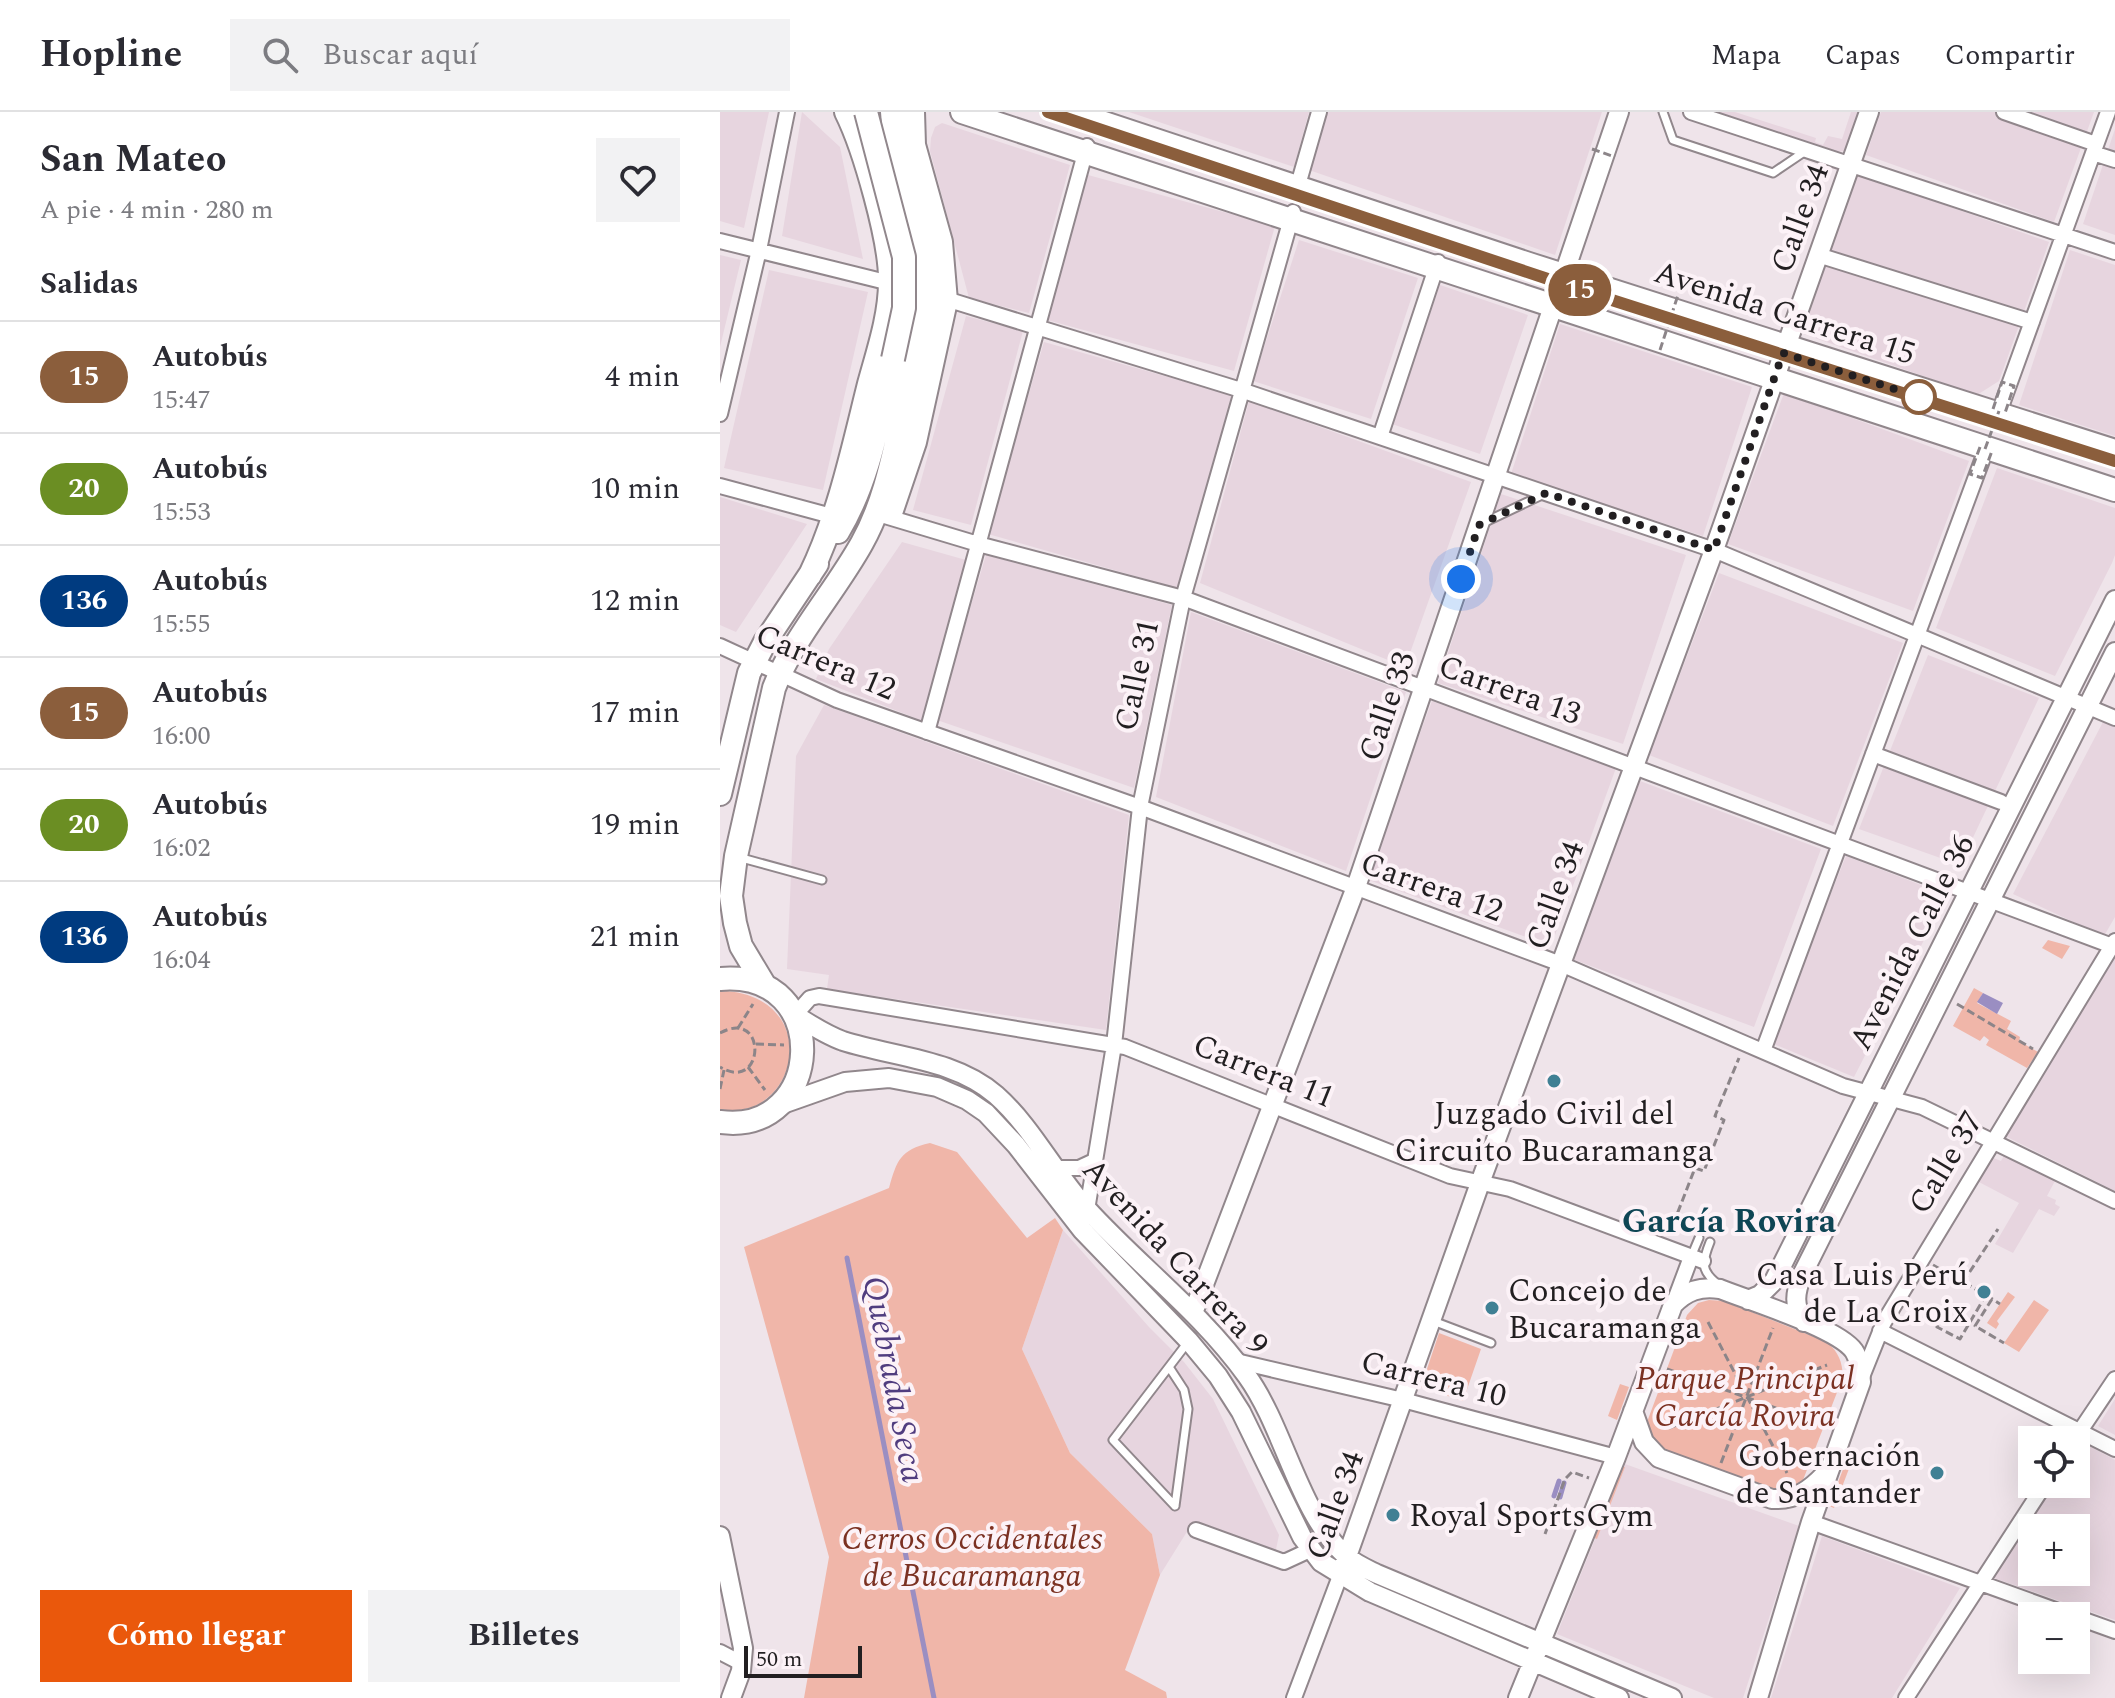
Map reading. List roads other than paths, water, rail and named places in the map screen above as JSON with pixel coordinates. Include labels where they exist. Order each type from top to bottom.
[{"type":"main road","points":[[839,518],[880,342],[890,283],[886,241],[846,112]]},
{"type":"main road","points":[[720,794],[742,694],[754,662],[810,575],[871,458],[903,362],[924,320],[927,269],[890,112],[862,115],[854,112]]},
{"type":"main road","points":[[765,986],[750,964],[735,923],[731,896],[736,856],[780,674],[826,602],[876,538],[890,467],[903,362],[904,257],[866,112]]},
{"type":"main road","points":[[882,515],[915,442],[946,299],[941,242],[916,154],[913,112]]},
{"type":"main road","name":"Avenida Carrera 15","points":[[962,112],[1086,149],[1437,264],[1559,291],[1784,349],[2115,451]]},
{"type":"main road","name":"Calle 33","points":[[1193,1313],[1356,887],[1619,112]]},
{"type":"main road","name":"Calle 34","points":[[1340,1576],[1480,1183],[1714,550],[1869,112]]},
{"type":"main road","name":"Avenida Carrera 15","points":[[1087,117],[1297,190],[1775,375],[2115,487]]},
{"type":"main road","name":"Avenida Calle 36","points":[[1748,1300],[1760,1295],[1774,1281],[2115,600]]},
{"type":"main road","name":"Avenida Calle 36","points":[[1804,1322],[1797,1312],[1797,1288],[2115,652]]},
{"type":"main road","points":[[720,979],[745,979],[765,986],[782,999],[795,1015],[804,1045],[802,1068],[792,1089],[777,1106],[762,1116],[720,1132]]},
{"type":"main road","name":"Avenida Carrera 9","points":[[795,1015],[833,1037],[960,1074],[987,1088],[1026,1126],[1088,1210],[1193,1313],[1236,1361],[1266,1408],[1319,1522],[1347,1557],[1377,1574],[1672,1698]]},
{"type":"main road","name":"Avenida Carrera 9","points":[[777,1106],[845,1082],[906,1079],[951,1092],[986,1113],[1001,1126],[1082,1230],[1189,1341],[1230,1393],[1310,1550],[1340,1576],[1370,1592],[1619,1698]]},
{"type":"main road","points":[[720,1122],[745,1122]]},
{"type":"main road","points":[[1518,1698],[1616,1457],[1673,1305],[1681,1296],[1701,1288],[1717,1288],[1831,1333],[1852,1348],[1857,1357],[1861,1382]]},
{"type":"main road","name":"Calle 37","points":[[1758,1698],[1811,1522],[1861,1382]]},
{"type":"main road","points":[[1633,1411],[1644,1442],[1659,1458],[1772,1499],[1797,1497],[1830,1469]]},
{"type":"main road","points":[[720,1536],[743,1648],[743,1664],[731,1698]]},
{"type":"street","points":[[720,414],[759,250],[787,112]]},
{"type":"street","points":[[1297,190],[1319,112]]},
{"type":"street","points":[[1691,112],[2115,252]]},
{"type":"street","points":[[2004,112],[2115,160]]},
{"type":"street","points":[[1999,412],[2108,112]]},
{"type":"street","points":[[927,732],[1086,149]]},
{"type":"street","name":"Calle 31","points":[[1082,1230],[1088,1210],[1114,1045],[1140,807],[1183,598],[1292,216]]},
{"type":"street","points":[[720,241],[890,283]]},
{"type":"street","points":[[1818,255],[2032,322]]},
{"type":"street","points":[[1380,437],[1437,264]]},
{"type":"street","points":[[946,299],[1241,390],[1714,550],[2115,718]]},
{"type":"street","points":[[1763,1051],[1985,451]]},
{"type":"street","points":[[720,486],[839,518]]},
{"type":"street","name":"Carrera 13","points":[[882,515],[978,544],[1183,598],[2114,945]]},
{"type":"street","name":"Carrera 12","points":[[720,646],[825,696],[1140,807],[1561,964],[1843,1086],[1922,1107],[2115,1201]]},
{"type":"street","points":[[1873,754],[2001,802]]},
{"type":"street","name":"Calle 37","points":[[1861,1382],[1880,1331],[2114,945]]},
{"type":"street","name":"Carrera 11","points":[[795,1015],[810,998],[819,996],[1114,1045],[1450,1176],[1510,1189],[1697,1259]]},
{"type":"street","points":[[1055,1168],[1079,1168],[1094,1161]]},
{"type":"street","points":[[1673,1305],[1697,1259]]},
{"type":"street","points":[[1880,1331],[2061,1426]]},
{"type":"street","name":"Carrera 10","points":[[1236,1361],[1403,1400],[1616,1457]]},
{"type":"street","points":[[2084,1426],[2115,1379]]},
{"type":"street","points":[[2090,1440],[2115,1449]]},
{"type":"street","points":[[1906,1698],[2036,1498]]},
{"type":"street","points":[[1811,1522],[2033,1602]]},
{"type":"street","points":[[1196,1530],[1284,1562],[1310,1550]]},
{"type":"street","name":"Calle 34","points":[[1294,1698],[1340,1576]]},
{"type":"street","points":[[2090,1622],[2115,1631]]},
{"type":"street","points":[[720,1652],[743,1664]]},
{"type":"lane","points":[[979,112],[1086,149]]},
{"type":"lane","points":[[1048,112],[1087,117]]},
{"type":"lane","points":[[1663,112],[1673,140],[1773,173],[1805,150]]},
{"type":"lane","points":[[1784,349],[1999,412],[2115,461]]},
{"type":"lane","points":[[1479,525],[1546,493]]},
{"type":"lane","points":[[736,856],[822,880]]},
{"type":"lane","points":[[1699,1238],[1697,1259],[1712,1280],[1727,1292]]},
{"type":"lane","points":[[1697,1259],[1710,1242]]},
{"type":"lane","points":[[1431,1320],[1491,1343]]},
{"type":"lane","points":[[1169,1367],[1184,1390],[1188,1409],[1175,1506],[1113,1440],[1169,1367],[1189,1341]]},
{"type":"waterway","name":"Quebrada Seca","points":[[847,1258],[934,1698]]},
{"type":"waterway","points":[[1554,1496],[1559,1481]]},
{"type":"waterway","points":[[1560,1497],[1564,1483]]},
{"type":"place","name":"Juzgado Civil del Circuito Bucaramanga","points":[[1554,1081]]},
{"type":"place","name":"Casa Luis Perú de La Croix","points":[[1984,1292]]},
{"type":"place","name":"Concejo de Bucaramanga","points":[[1492,1308]]},
{"type":"place","name":"Gobernación de Santander","points":[[1937,1473]]},
{"type":"place","name":"Royal SportsGym","points":[[1393,1515]]},
{"type":"district","name":"García Rovira","points":[[1729,1220]]},
{"type":"park label","name":"Parque Principal García Rovira","points":[[1745,1396]]},
{"type":"park label","name":"Cerros Occidentales de Bucaramanga","points":[[972,1556]]}]
